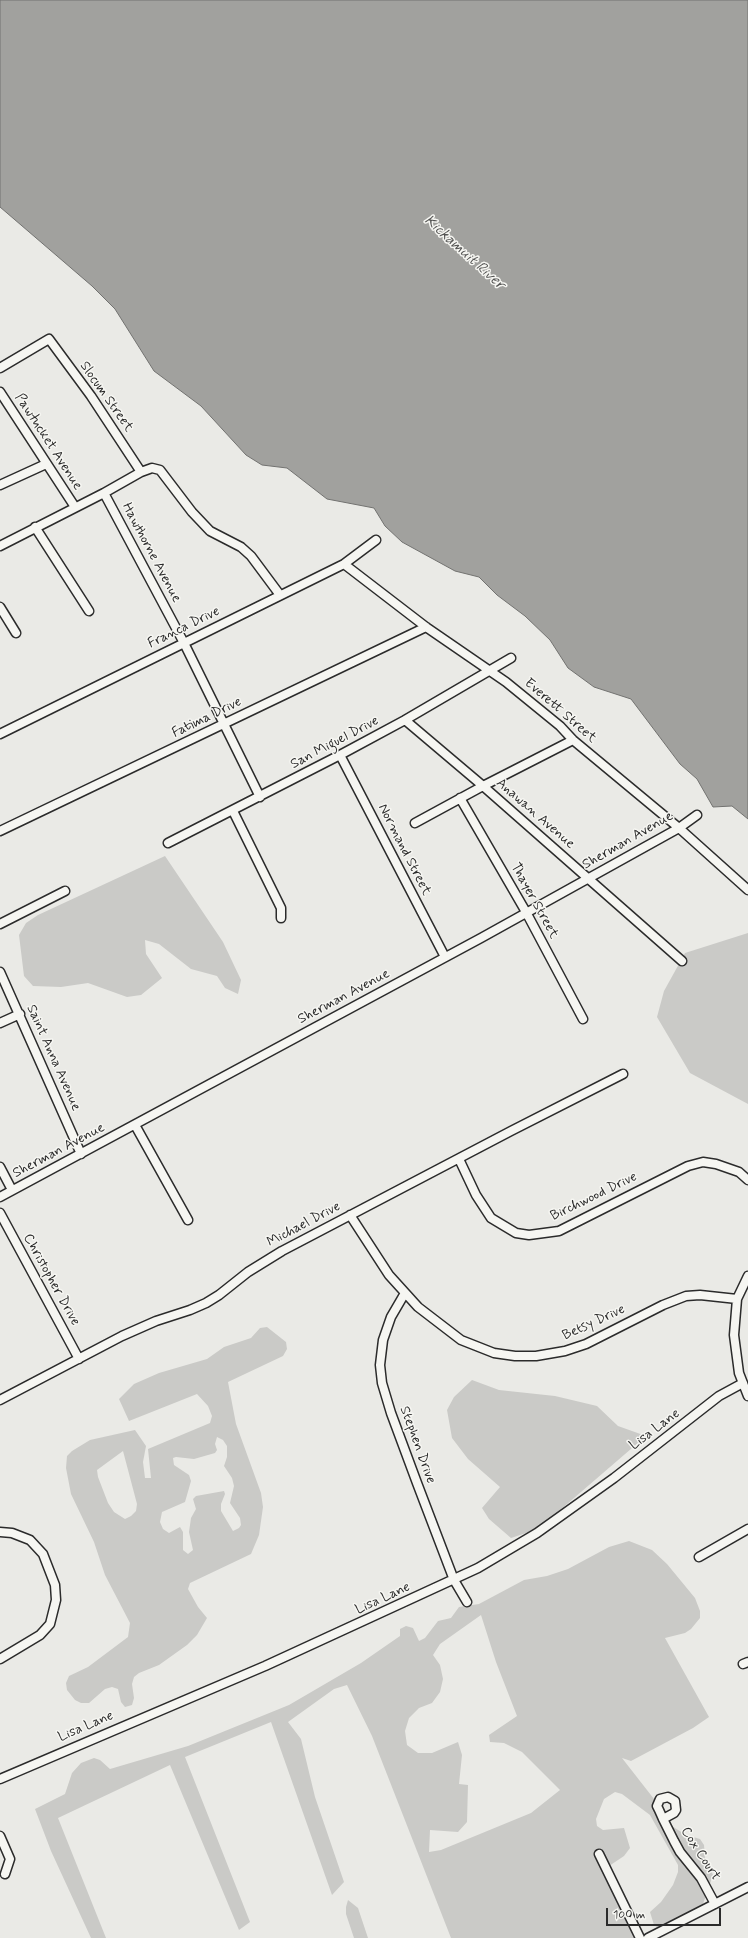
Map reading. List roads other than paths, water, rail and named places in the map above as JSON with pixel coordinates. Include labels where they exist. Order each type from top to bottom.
[{"type":"street","name":"Slocum Street","points":[[0,368],[49,339],[91,396],[141,472]]},
{"type":"street","name":"Pawtucket Avenue","points":[[0,392],[75,507]]},
{"type":"street","points":[[0,485],[46,464]]},
{"type":"street","points":[[0,546],[104,493],[141,472],[152,468],[160,470],[202,524],[210,531],[240,547],[251,556],[280,596]]},
{"type":"street","name":"Hawthorne Avenue","points":[[104,493],[184,643],[260,797]]},
{"type":"street","points":[[35,527],[89,611]]},
{"type":"street","name":"Franca Drive","points":[[0,734],[344,564],[376,540]]},
{"type":"street","name":"Everett Street","points":[[344,564],[426,628],[506,682],[560,726],[573,740],[679,828],[748,890]]},
{"type":"street","points":[[0,607],[16,633]]},
{"type":"street","name":"Fatima Drive","points":[[0,831],[426,628]]},
{"type":"street","name":"San Miguel Drive","points":[[168,843],[260,797],[405,720],[511,658]]},
{"type":"street","name":"Anawan Avenue","points":[[405,720],[483,786],[682,961]]},
{"type":"street","points":[[415,823],[460,798],[573,740]]},
{"type":"street","name":"Normand Street","points":[[340,755],[445,957]]},
{"type":"street","name":"Thayer Street","points":[[460,798],[526,912],[583,1019]]},
{"type":"street","points":[[233,811],[281,908],[281,918]]},
{"type":"street","name":"Sherman Avenue","points":[[0,1197],[589,879],[679,828],[697,815]]},
{"type":"street","points":[[0,924],[65,891]]},
{"type":"street","name":"Saint Anna Avenue","points":[[0,972],[81,1154]]},
{"type":"street","points":[[0,1023],[20,1014]]},
{"type":"street","name":"Michael Drive","points":[[0,1400],[129,1333],[206,1303],[219,1295],[248,1272],[282,1251],[624,1074]]},
{"type":"street","points":[[135,1125],[188,1220]]},
{"type":"street","name":"Birchwood Drive","points":[[458,1159],[476,1195],[492,1218],[516,1233],[528,1235],[559,1230],[688,1166],[703,1162],[716,1164],[739,1172],[748,1180]]},
{"type":"street","points":[[0,1167],[12,1190]]},
{"type":"street","name":"Christopher Drive","points":[[0,1213],[79,1359]]},
{"type":"street","name":"Betsy Drive","points":[[350,1216],[375,1256],[405,1293],[430,1317],[461,1340],[494,1353],[515,1356],[545,1355],[572,1349],[605,1335],[663,1304],[686,1296],[700,1295],[737,1299]]},
{"type":"street","points":[[748,1276],[737,1299],[734,1335],[740,1373],[748,1396]]},
{"type":"street","name":"Stephen Drive","points":[[405,1293],[391,1317],[383,1340],[380,1365],[381,1379],[393,1420],[454,1580],[466,1602]]},
{"type":"street","name":"Lisa Lane","points":[[0,1779],[272,1663],[454,1580],[506,1553],[609,1482],[719,1396],[743,1382]]},
{"type":"street","points":[[699,1558],[748,1529]]},
{"type":"street","points":[[0,1532],[12,1533],[30,1540],[43,1554],[55,1585],[56,1600],[50,1624],[40,1635],[0,1659]]},
{"type":"street","name":"Cox Court","points":[[663,1819],[680,1852],[701,1878],[715,1904]]},
{"type":"street","points":[[0,1836],[10,1859],[5,1874]]},
{"type":"street","points":[[599,1854],[640,1938]]},
{"type":"street","points":[[648,1938],[748,1887]]},
{"type":"water","name":"Kickamuit River","points":[[0,0],[748,0],[748,819],[732,806],[713,807],[697,779],[680,764],[631,699],[594,687],[568,668],[550,640],[525,616],[497,595],[479,577],[455,571],[402,542],[385,526],[374,508],[327,499],[287,468],[262,465],[246,455],[201,406],[154,371],[115,309],[92,286],[0,207]]}]
